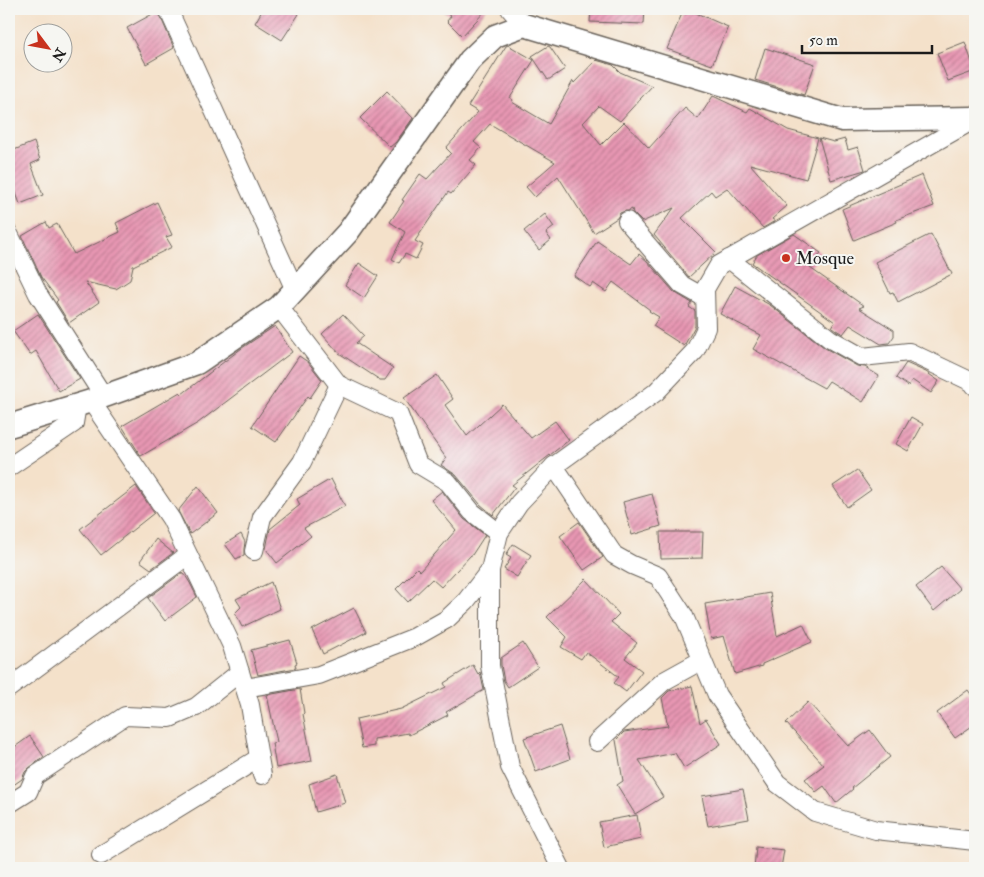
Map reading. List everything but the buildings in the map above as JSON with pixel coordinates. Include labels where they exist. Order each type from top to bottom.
[{"type":"street","points":[[168,9],[295,290]]},
{"type":"street","points":[[9,426],[91,401],[197,362],[279,307],[348,232],[470,60],[517,17],[842,120],[975,118]]},
{"type":"street","points":[[561,868],[510,768],[490,666],[490,570],[500,533],[519,503],[554,466],[656,392],[696,351],[706,328],[705,289],[719,265],[975,118]]},
{"type":"street","points":[[627,221],[682,285],[705,298]]},
{"type":"street","points":[[9,234],[91,401],[171,519],[232,646],[250,705],[260,766],[102,855]]},
{"type":"street","points":[[729,259],[830,339],[862,357],[909,352],[972,382],[975,386]]},
{"type":"street","points":[[279,307],[339,385],[398,414],[418,464],[448,482],[472,512],[500,533]]},
{"type":"street","points":[[254,551],[262,517],[302,462],[339,385]]},
{"type":"street","points":[[9,467],[74,423],[91,401]]},
{"type":"street","points":[[554,466],[614,555],[658,576],[684,616],[717,695],[778,783],[815,812],[876,830],[975,842]]},
{"type":"street","points":[[9,688],[188,555]]},
{"type":"street","points":[[9,804],[28,792],[35,776],[125,716],[170,718],[243,680],[319,674],[415,636],[447,619],[466,601],[490,570]]},
{"type":"street","points":[[597,742],[664,681],[702,660]]},
{"type":"place","name":"Mosque","points":[[786,258]]}]
